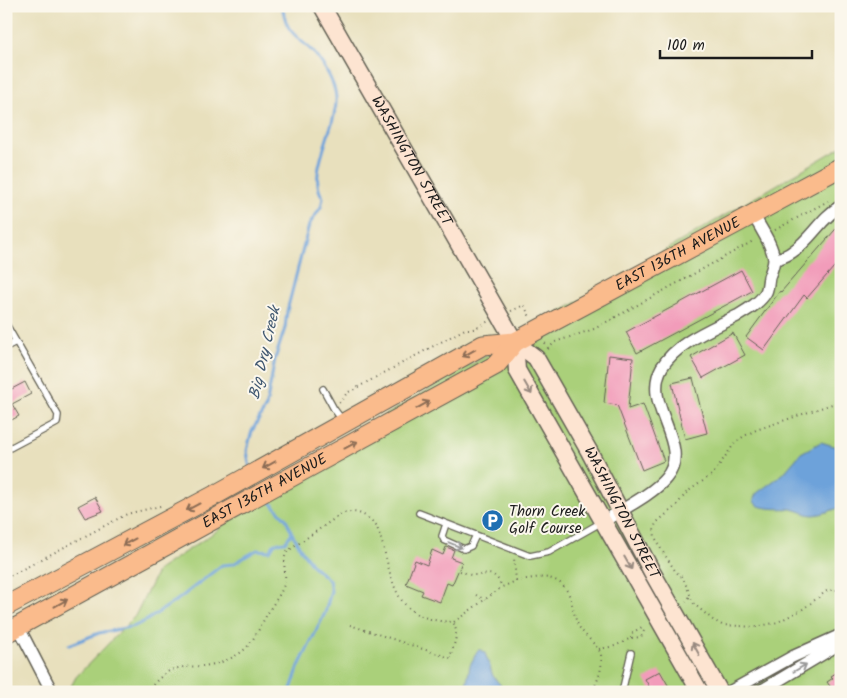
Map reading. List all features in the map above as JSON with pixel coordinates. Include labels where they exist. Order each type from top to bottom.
[{"type":"main road","name":"WASHINGTON STREET","points":[[322,6],[515,342],[536,358],[652,572],[720,692]]},
{"type":"main road","name":"EAST 136TH AVENUE","points":[[12,629],[496,365],[515,342],[841,167]]},
{"type":"main road","name":"WASHINGTON STREET","points":[[515,342],[517,370],[700,692]]},
{"type":"main road","name":"EAST 136TH AVENUE","points":[[6,605],[215,496],[311,441],[339,416],[483,345],[515,342]]},
{"type":"main road","points":[[6,605],[12,629]]},
{"type":"street","points":[[774,260],[796,250],[837,202]]},
{"type":"street","points":[[604,521],[660,484],[666,479],[673,466],[674,450],[656,398],[657,382],[662,367],[685,344],[756,304],[766,292],[774,260],[753,214]]},
{"type":"street","points":[[12,629],[52,692]]},
{"type":"street","points":[[729,692],[792,657],[841,635]]},
{"type":"street","points":[[759,692],[841,643]]},
{"type":"lane","points":[[6,324],[58,415],[57,423],[6,450]]},
{"type":"lane","points":[[6,347],[16,342]]},
{"type":"lane","points":[[323,389],[339,416]]},
{"type":"lane","points":[[419,514],[530,556],[540,555],[604,521]]},
{"type":"lane","points":[[446,524],[442,536],[444,540],[464,549],[471,546],[476,536]]},
{"type":"lane","points":[[622,692],[631,653]]},
{"type":"path","points":[[536,358],[555,342],[594,330],[764,235],[837,202]]},
{"type":"path","points":[[339,416],[347,393],[465,329],[473,330]]},
{"type":"path","points":[[841,401],[756,430],[744,436],[734,444],[713,474],[687,492],[676,506],[656,523],[654,529],[661,549],[676,572],[683,578],[694,604],[722,625],[756,627],[778,622],[803,609],[828,590],[841,590]]},
{"type":"path","points":[[6,578],[127,514],[164,505]]},
{"type":"path","points":[[146,692],[160,676],[169,671],[179,667],[205,666],[220,662],[235,657],[244,650],[262,626],[267,613],[285,583],[285,555],[292,548],[341,514],[350,511],[368,517],[376,525],[393,586],[398,596],[416,614],[425,618],[454,622],[502,588],[516,581],[541,577],[559,582],[567,591],[577,623],[584,636],[599,650],[602,663],[600,676],[592,692]]},
{"type":"path","points":[[515,551],[516,581]]},
{"type":"path","points":[[460,571],[472,575],[489,573],[498,578],[502,588]]},
{"type":"path","points":[[476,595],[485,600]]},
{"type":"path","points":[[686,602],[690,595]]},
{"type":"path","points":[[689,606],[694,604]]},
{"type":"path","points":[[350,624],[450,658],[456,636],[454,622]]},
{"type":"path","points":[[631,638],[632,633],[642,627]]},
{"type":"path","points":[[599,650],[616,646],[631,638],[641,637],[644,631]]},
{"type":"green space","points":[[841,147],[841,692],[68,692],[76,677],[135,616],[158,570],[218,530],[314,457]]},
{"type":"water","points":[[821,442],[841,450],[841,507],[814,515],[791,509],[766,508],[755,503],[754,499],[757,493],[783,474],[801,453]]},
{"type":"water","points":[[478,650],[485,653],[493,676],[506,692],[465,692],[470,665]]},
{"type":"building","points":[[841,223],[841,259],[807,298],[804,295],[764,350],[746,337],[780,291]]},
{"type":"building","points":[[741,270],[752,291],[637,353],[626,332]]},
{"type":"building","points":[[733,333],[745,355],[703,378],[691,357]]},
{"type":"building","points":[[609,355],[633,358],[628,409],[643,404],[664,461],[642,470],[617,405],[604,403]]},
{"type":"building","points":[[693,378],[707,433],[685,439],[672,383]]},
{"type":"building","points":[[25,382],[31,394],[12,404],[19,416],[6,423],[6,392]]},
{"type":"building","points":[[95,497],[103,511],[85,518],[78,506]]},
{"type":"building","points":[[446,547],[454,550],[451,558],[462,562],[452,585],[447,583],[440,602],[421,595],[423,591],[406,584],[415,560],[427,565],[432,550],[443,555]]},
{"type":"building","points":[[841,670],[841,692],[834,692],[827,682],[833,678],[831,676]]},
{"type":"building","points":[[660,671],[672,692],[652,692],[645,679]]},
{"type":"waterway","name":"Big Dry Creek","points":[[250,469],[247,451],[249,442],[252,431],[266,407],[275,359],[285,328],[287,311],[309,225],[321,207],[323,198],[318,188],[318,176],[335,109],[336,97],[326,70],[313,51],[293,34],[289,28],[282,6]]},
{"type":"waterway","name":"Big Dry Creek","points":[[267,498],[286,519],[302,551],[313,566],[329,580],[331,591],[325,613],[299,666],[290,692]]},
{"type":"waterway","points":[[69,645],[99,633],[135,626],[147,620],[180,598],[222,565],[233,564],[257,550],[270,551],[275,543],[285,542],[292,533]]},
{"type":"place","name":"Thorn Creek Golf Course","points":[[493,521]]}]
